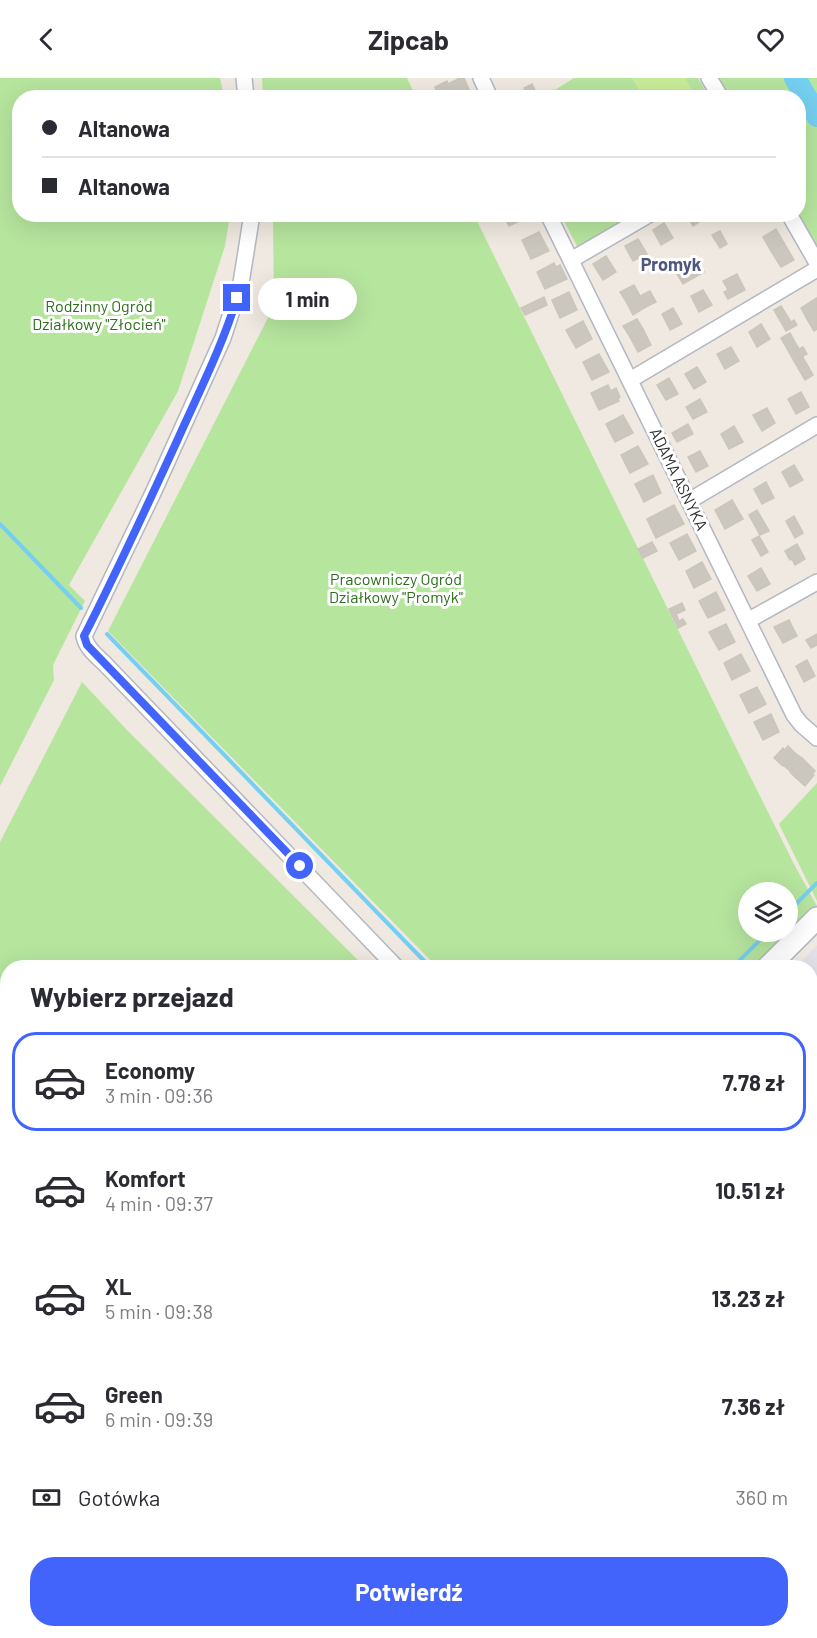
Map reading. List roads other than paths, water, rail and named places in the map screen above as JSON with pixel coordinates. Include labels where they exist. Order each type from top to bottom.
[{"type":"main road","points":[[775,960],[817,918]]},
{"type":"street","points":[[251,222],[241,283],[226,331],[84,639],[87,645],[389,960]]},
{"type":"street","name":"ADAMA ASNYKA","points":[[552,222],[794,715],[817,738]]},
{"type":"street","points":[[571,260],[636,222]]},
{"type":"street","points":[[794,222],[817,263]]},
{"type":"street","points":[[630,380],[817,269]]},
{"type":"street","points":[[689,501],[817,425]]},
{"type":"street","points":[[748,620],[817,582]]},
{"type":"waterway","points":[[795,78],[802,90]]},
{"type":"waterway","points":[[806,97],[817,116]]},
{"type":"waterway","points":[[0,524],[81,608]]},
{"type":"waterway","points":[[107,634],[423,960]]},
{"type":"waterway","points":[[798,902],[817,883]]},
{"type":"waterway","points":[[740,960],[758,942]]},
{"type":"district","name":"Promyk","points":[[671,265]]},
{"type":"park label","name":"Rodzinny Ogród Działkowy \"Złocień\"","points":[[99,315]]},
{"type":"park label","name":"Pracowniczy Ogród Działkowy \"Promyk\"","points":[[396,588]]}]
